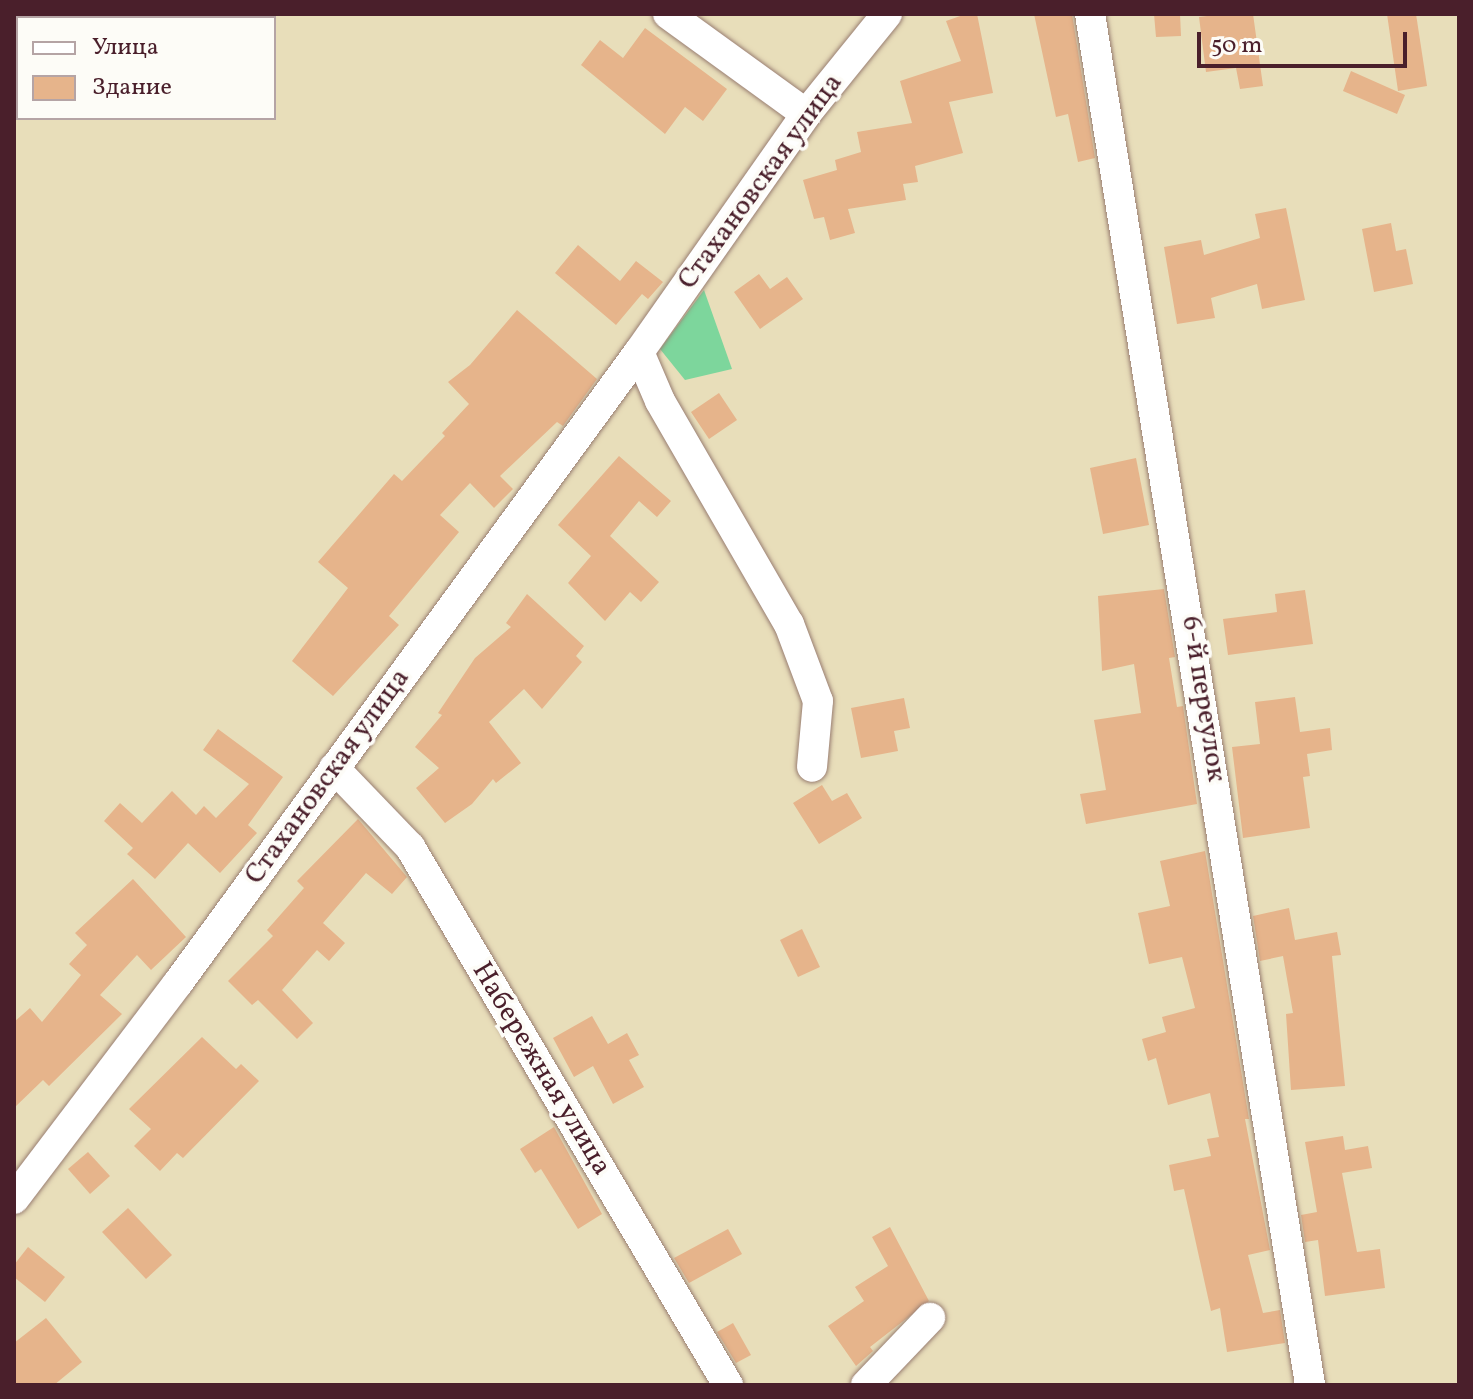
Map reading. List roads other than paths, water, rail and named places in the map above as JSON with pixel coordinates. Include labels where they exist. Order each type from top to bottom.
[{"type":"street","points":[[668,14],[806,114]]},
{"type":"street","name":"Стахановская улица","points":[[14,1199],[639,352],[806,114],[887,14]]},
{"type":"street","name":"6-й переулок","points":[[1090,14],[1310,1385]]},
{"type":"street","points":[[639,352],[660,401],[789,624],[818,701],[812,767]]},
{"type":"street","name":"Набережная улица","points":[[334,768],[410,847],[728,1385]]},
{"type":"street","points":[[866,1385],[930,1318]]}]
